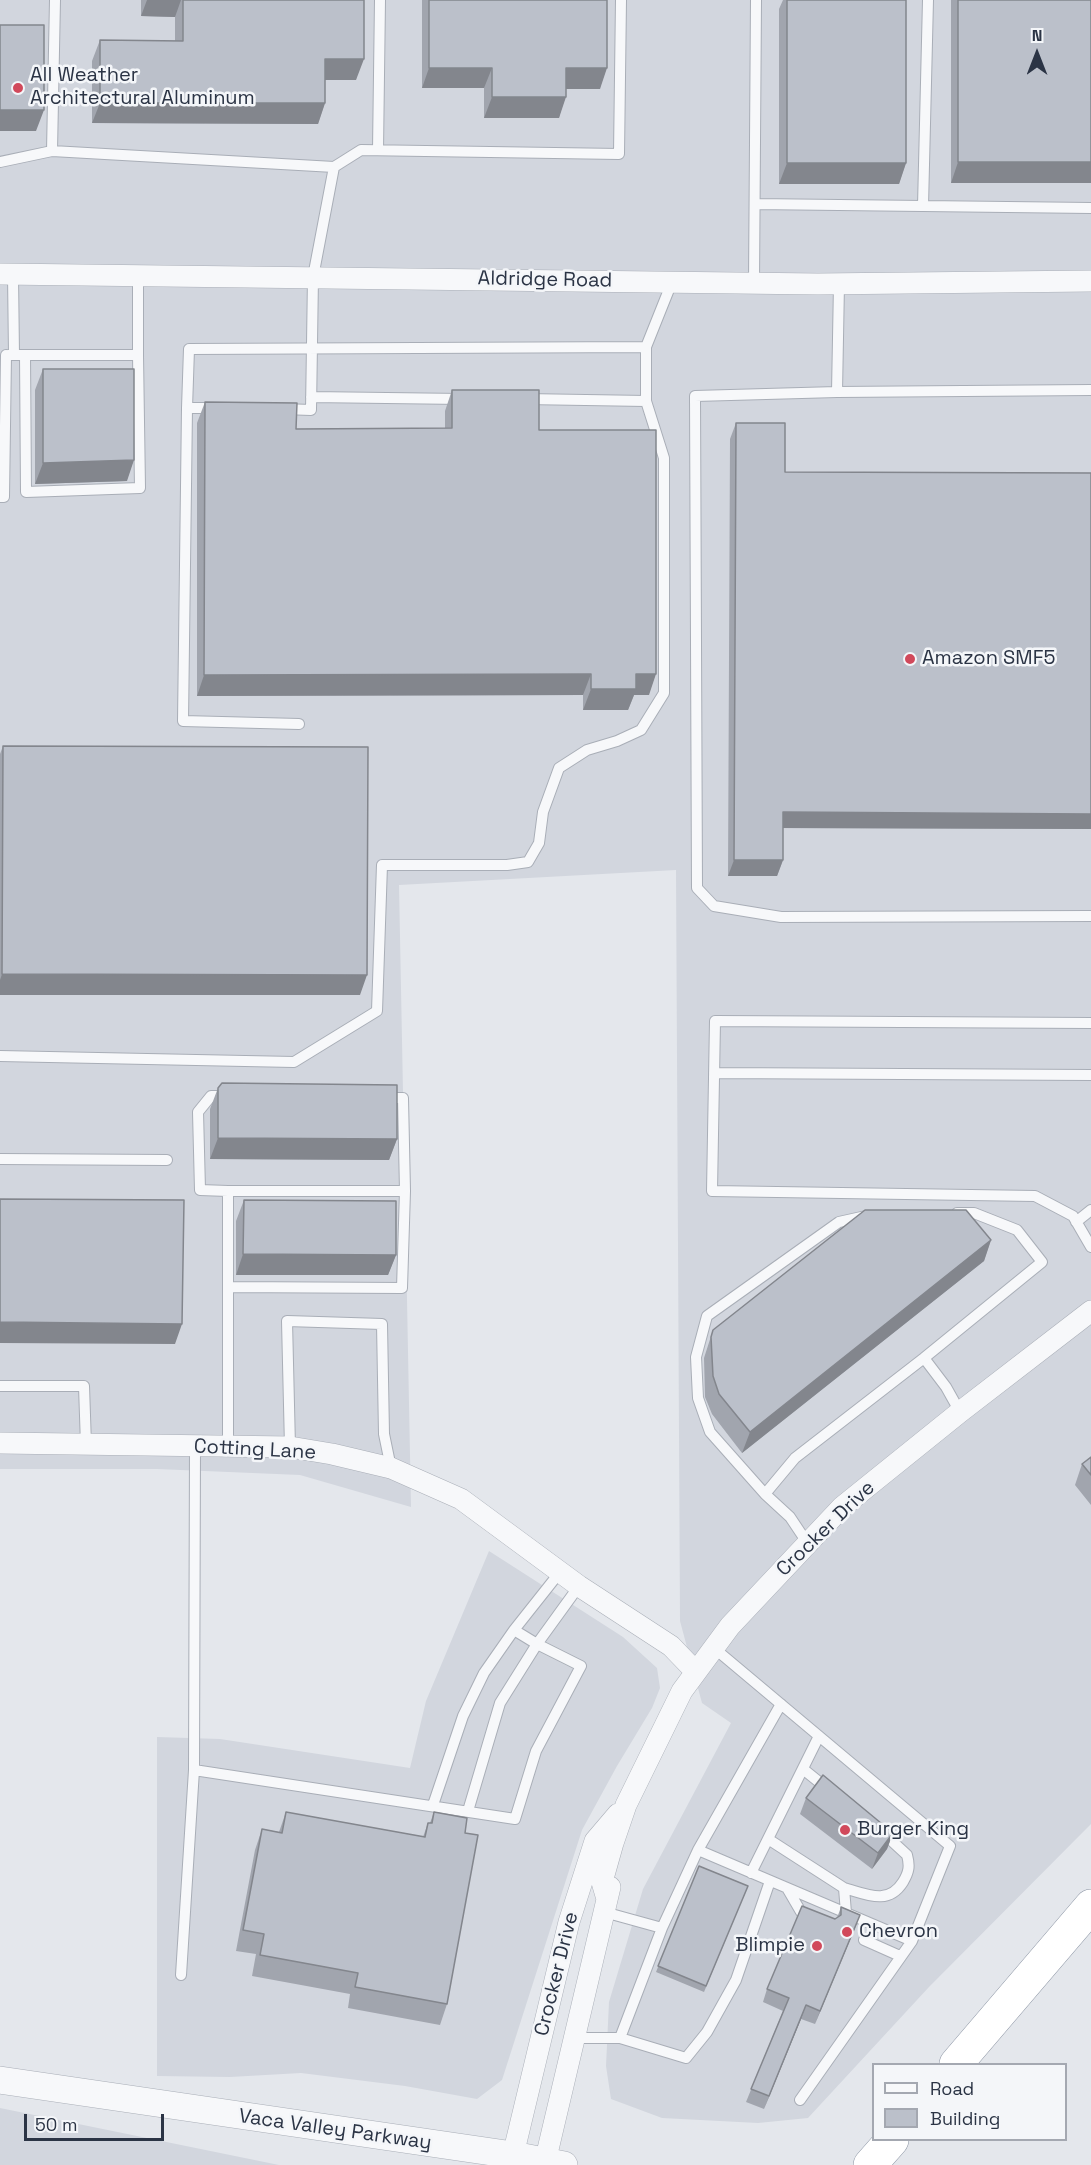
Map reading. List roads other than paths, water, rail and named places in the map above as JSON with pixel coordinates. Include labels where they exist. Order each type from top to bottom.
[{"type":"highway","points":[[957,2063],[1091,1906]]},
{"type":"highway","points":[[870,2165],[890,2141]]},
{"type":"street","name":"Aldridge Road","points":[[6,274],[839,284],[1091,281]]},
{"type":"street","name":"Crocker Drive","points":[[512,2160],[569,1922],[595,1841],[626,1805],[682,1691],[730,1626],[842,1507],[1091,1311]]},
{"type":"street","name":"Cotting Lane","points":[[0,1443],[290,1447],[391,1468],[461,1499],[579,1586],[672,1646],[696,1672]]},
{"type":"street","name":"Crocker Drive","points":[[551,2164],[575,2038],[606,1905],[625,1837],[626,1805]]},
{"type":"street","name":"Vaca Valley Parkway","points":[[0,2080],[512,2160],[551,2164]]},
{"type":"lane","points":[[52,151],[56,0]]},
{"type":"lane","points":[[378,150],[380,0]]},
{"type":"lane","points":[[0,162],[52,151],[334,166],[361,150],[619,154],[621,0]]},
{"type":"lane","points":[[754,283],[756,0]]},
{"type":"lane","points":[[922,206],[928,0]]},
{"type":"lane","points":[[277,409],[311,410],[313,276],[334,166]]},
{"type":"lane","points":[[755,204],[1091,208]]},
{"type":"lane","points":[[6,274],[11,355],[26,492],[140,488],[138,276]]},
{"type":"lane","points":[[0,1056],[294,1062],[377,1011],[382,865],[507,865],[528,862],[539,843],[543,812],[559,768],[587,750],[642,730],[664,693],[664,458],[646,401],[646,347],[672,282]]},
{"type":"lane","points":[[837,392],[839,284]]},
{"type":"lane","points":[[299,724],[183,721],[189,349],[646,347]]},
{"type":"lane","points":[[11,355],[138,355]]},
{"type":"lane","points":[[0,497],[4,497],[11,355]]},
{"type":"lane","points":[[1091,390],[837,392],[695,396],[697,888],[714,906],[781,917],[1091,916]]},
{"type":"lane","points":[[311,397],[478,399]]},
{"type":"lane","points":[[514,399],[646,401]]},
{"type":"lane","points":[[187,408],[232,408]]},
{"type":"lane","points":[[1091,1023],[715,1021],[712,1191],[1035,1197],[1073,1216],[1091,1247]]},
{"type":"lane","points":[[714,1073],[1091,1075]]},
{"type":"lane","points":[[245,1096],[211,1096],[198,1112],[200,1190],[405,1191]]},
{"type":"lane","points":[[228,1287],[402,1288],[405,1191],[403,1098],[369,1098]]},
{"type":"lane","points":[[0,1159],[167,1160]]},
{"type":"lane","points":[[228,1191],[228,1446]]},
{"type":"lane","points":[[1076,1222],[1091,1210]]},
{"type":"lane","points":[[765,1494],[795,1458],[924,1358],[1042,1262],[1017,1230],[974,1213],[945,1213]]},
{"type":"lane","points":[[808,1544],[790,1517],[765,1494],[711,1432],[698,1398],[696,1357],[707,1316],[839,1222],[876,1215]]},
{"type":"lane","points":[[290,1447],[287,1321],[382,1323],[384,1434],[391,1468]]},
{"type":"lane","points":[[924,1358],[946,1387],[960,1412]]},
{"type":"lane","points":[[0,1386],[84,1386],[86,1445]]},
{"type":"lane","points":[[182,1975],[194,1770],[195,1446]]},
{"type":"lane","points":[[433,1805],[463,1716],[484,1673],[513,1630],[560,1572]]},
{"type":"lane","points":[[468,1811],[500,1703],[537,1644],[579,1586]]},
{"type":"lane","points":[[194,1770],[515,1818],[536,1751],[581,1666],[513,1630]]},
{"type":"lane","points":[[714,1648],[950,1846],[912,1941],[800,2100]]},
{"type":"lane","points":[[620,2038],[662,1928],[698,1850],[781,1704]]},
{"type":"lane","points":[[752,1873],[819,1736]]},
{"type":"lane","points":[[803,1769],[838,1798]]},
{"type":"lane","points":[[768,1839],[844,1888],[885,1897],[896,1893],[909,1872],[907,1855],[874,1826]]},
{"type":"lane","points":[[698,1850],[912,1941]]},
{"type":"lane","points":[[575,2038],[620,2038],[686,2058],[707,2032],[736,1980],[770,1881]]},
{"type":"lane","points":[[787,1888],[801,1912],[822,1922]]},
{"type":"lane","points":[[844,1888],[846,1913]]},
{"type":"lane","points":[[606,1905],[662,1928]]},
{"type":"lane","points":[[864,1940],[900,1956]]},
{"type":"place","name":"All Weather Architectural Aluminum","points":[[18,88]]},
{"type":"place","name":"Amazon SMF5","points":[[910,659]]},
{"type":"place","name":"Burger King","points":[[845,1830]]},
{"type":"place","name":"Chevron","points":[[847,1932]]},
{"type":"place","name":"Blimpie","points":[[817,1946]]}]
